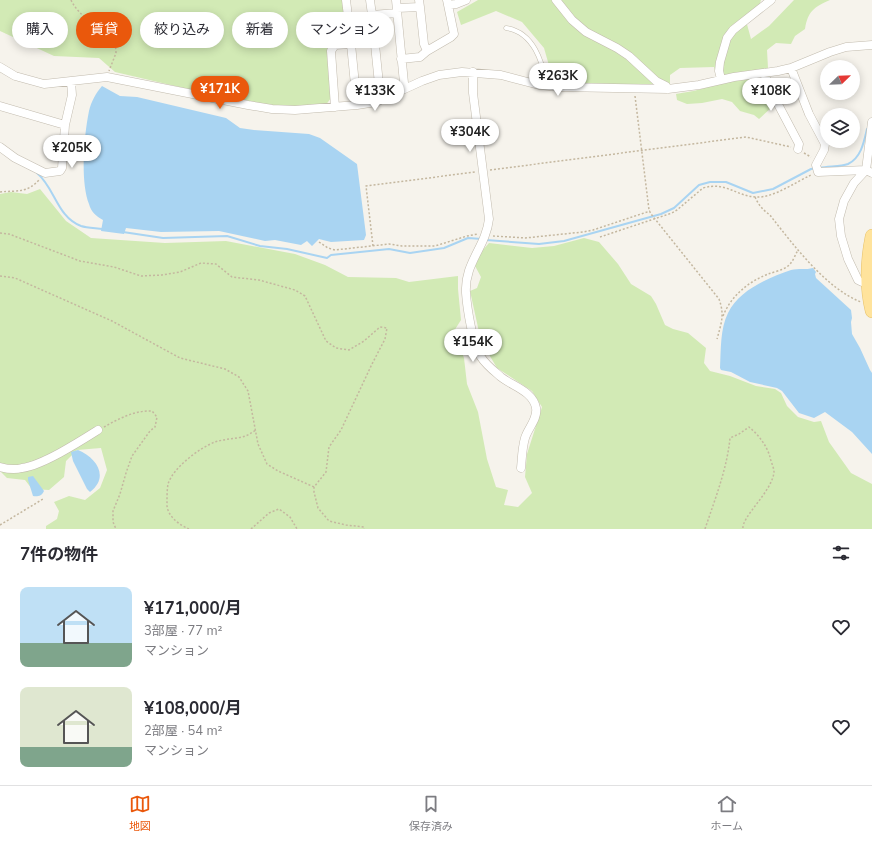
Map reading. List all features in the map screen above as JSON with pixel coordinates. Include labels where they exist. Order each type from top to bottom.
[{"type":"main road","points":[[872,236],[868,268],[868,282],[872,312]]},
{"type":"street","points":[[346,0],[348,12]]},
{"type":"street","points":[[370,0],[371,12]]},
{"type":"street","points":[[402,59],[420,57],[427,51],[451,37],[454,34],[447,2],[456,4],[466,0]]},
{"type":"street","points":[[556,0],[572,20],[586,32],[629,56],[656,81],[666,86],[668,89]]},
{"type":"street","points":[[721,79],[719,71],[720,62],[727,38],[733,30],[771,0]]},
{"type":"street","points":[[385,12],[396,7],[420,4],[424,44],[427,51]]},
{"type":"street","points":[[396,7],[404,83],[406,88]]},
{"type":"street","points":[[0,67],[15,76],[44,84],[107,77],[272,109],[294,110],[358,105],[376,102],[382,98],[439,75],[462,72],[501,75],[548,86],[668,89],[699,85],[721,79],[791,68],[846,47],[872,45]]},
{"type":"street","points":[[333,48],[331,51],[335,107]]},
{"type":"street","points":[[351,48],[358,105]]},
{"type":"street","points":[[375,48],[380,94],[382,98]]},
{"type":"street","points":[[791,68],[809,114],[825,144],[817,167],[869,172]]},
{"type":"street","points":[[473,72],[473,93],[489,219],[488,228],[484,239],[473,258],[467,275],[466,293],[476,344],[481,357],[488,366],[501,377],[528,394],[535,403],[536,416],[525,438],[521,468]]},
{"type":"street","points":[[764,73],[770,89],[799,144],[798,149]]},
{"type":"street","points":[[0,147],[15,158],[45,172],[60,171],[62,168],[65,125],[72,95],[71,81]]},
{"type":"street","points":[[0,106],[65,125]]},
{"type":"street","points":[[869,172],[872,122]]},
{"type":"street","points":[[868,282],[858,280],[848,259],[841,236],[839,219],[844,201],[854,183],[869,172]]},
{"type":"street","points":[[0,467],[7,469],[22,468],[41,462],[98,430]]},
{"type":"lane","points":[[506,28],[515,29],[529,41],[537,53],[548,86]]},
{"type":"path","points":[[71,0],[74,6],[89,20],[115,38],[116,53],[107,77]]},
{"type":"path","points":[[634,88],[649,210],[718,299],[722,308],[722,316]]},
{"type":"path","points":[[373,246],[366,186],[746,137],[798,149],[817,167],[772,194],[755,198],[728,188],[717,186],[703,188],[677,210],[600,237]]},
{"type":"path","points":[[0,192],[21,192],[40,179]]},
{"type":"path","points":[[755,198],[798,250],[842,292],[862,302]]},
{"type":"path","points":[[0,233],[9,234],[80,260],[114,266],[140,276],[180,272],[201,263],[216,264],[232,277],[259,280],[296,290],[305,296],[326,341],[336,348],[349,350],[364,341],[380,327],[387,328],[385,339],[340,430],[328,447],[326,472],[314,487],[318,508],[329,521],[364,527],[364,529]]},
{"type":"path","points":[[717,339],[722,316],[726,307],[733,298],[748,285],[787,267],[792,262],[798,250]]},
{"type":"path","points":[[0,276],[14,278],[112,321],[180,358],[225,370],[239,377],[248,391],[258,444],[267,464],[278,471],[314,487]]},
{"type":"path","points":[[98,430],[113,421],[143,410],[152,411],[157,417],[155,427],[150,431],[132,456],[113,511],[113,522],[116,529]]},
{"type":"path","points":[[705,529],[724,471],[729,452],[730,438],[749,427],[756,432],[768,452],[774,472],[765,495],[748,516],[743,529]]},
{"type":"path","points":[[189,529],[181,526],[172,516],[167,506],[169,483],[188,458],[201,450],[214,443],[231,438],[243,437],[256,430]]},
{"type":"path","points":[[0,525],[43,499]]},
{"type":"path","points":[[251,529],[270,513],[279,509],[290,517],[297,529]]},
{"type":"green space","points":[[0,0],[343,0],[344,12],[296,12],[296,48],[327,48],[331,98],[325,106],[272,106],[205,93],[115,72],[99,58],[54,56],[37,48],[68,48],[68,12],[12,12],[12,37],[0,31]]},
{"type":"green space","points":[[478,0],[761,0],[759,6],[745,17],[751,39],[769,26],[794,0],[830,0],[813,10],[808,18],[805,29],[795,36],[791,44],[776,43],[767,50],[768,68],[772,88],[770,94],[772,107],[759,119],[754,115],[740,111],[732,102],[722,99],[687,104],[677,100],[676,94],[699,90],[714,82],[717,77],[714,67],[680,68],[670,75],[670,84],[562,84],[552,76],[544,48],[522,22],[496,11],[461,25],[457,12]]},
{"type":"green space","points":[[40,189],[66,221],[91,238],[165,243],[226,241],[295,254],[325,265],[348,277],[396,278],[409,282],[458,276],[461,320],[454,331],[464,358],[467,384],[478,412],[487,459],[496,487],[508,490],[504,505],[518,507],[532,493],[525,477],[527,454],[542,407],[532,391],[497,368],[481,341],[470,291],[477,288],[481,277],[475,266],[482,251],[489,243],[532,248],[554,246],[584,238],[599,242],[618,264],[631,284],[651,296],[665,325],[688,333],[706,348],[704,363],[710,371],[730,376],[756,386],[775,389],[781,393],[787,406],[798,417],[814,422],[821,421],[829,442],[851,473],[872,484],[872,529],[46,529],[46,526],[57,519],[59,511],[54,502],[69,496],[85,500],[100,488],[107,470],[101,448],[77,450],[66,461],[64,477],[49,490],[32,489],[25,480],[7,478],[0,471],[0,194],[11,192],[27,194]]},
{"type":"water","points":[[102,86],[120,96],[137,97],[226,118],[240,128],[309,134],[320,138],[357,164],[366,235],[364,240],[331,242],[319,239],[312,246],[307,241],[301,245],[275,240],[265,241],[219,231],[161,232],[126,228],[124,234],[101,231],[103,220],[92,212],[86,194],[84,183],[84,158],[89,111],[94,98]]},
{"type":"water","points":[[813,268],[816,272],[816,278],[851,310],[852,334],[872,373],[872,454],[852,432],[825,412],[814,418],[799,413],[782,391],[777,388],[750,382],[731,372],[721,370],[720,368],[721,340],[725,319],[739,298],[755,286],[773,277],[791,270]]},
{"type":"water","points":[[78,450],[85,453],[95,462],[100,474],[96,486],[90,492],[73,461],[71,452]]},
{"type":"water","points":[[33,476],[44,491],[38,496],[33,496],[28,480],[28,477]]},
{"type":"waterway","points":[[820,168],[845,165],[856,158],[865,139],[867,129]]},
{"type":"waterway","points":[[486,240],[539,244],[564,241],[661,214],[674,208],[699,185],[710,182],[726,182],[753,193],[773,189],[815,168]]},
{"type":"waterway","points":[[37,173],[48,186],[61,209],[73,222],[83,227],[103,229]]},
{"type":"waterway","points":[[123,232],[163,238],[227,236],[260,246],[287,249],[327,258],[331,255],[389,249],[410,253],[444,248],[468,238],[482,239]]}]
